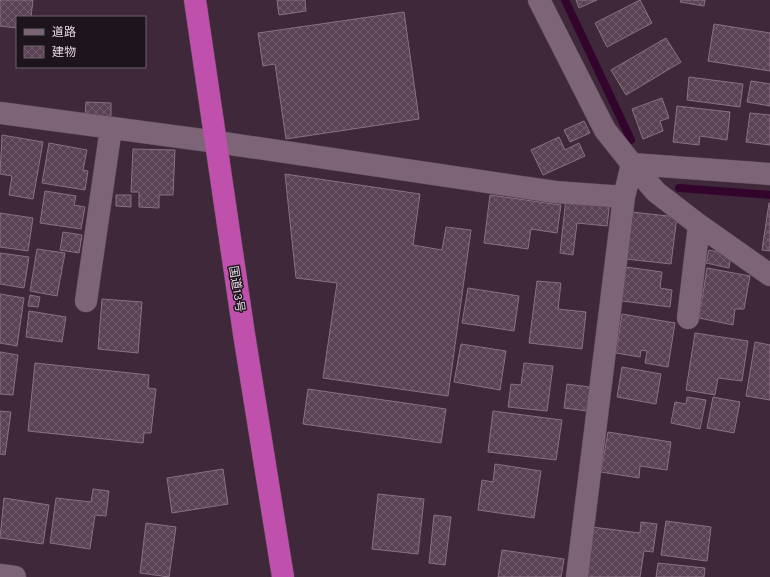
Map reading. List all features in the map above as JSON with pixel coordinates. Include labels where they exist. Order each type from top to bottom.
[{"type":"highway","name":"国道13号","points":[[195,0],[244,334],[283,577]]},
{"type":"street","points":[[539,0],[605,130],[632,164],[656,192],[699,225],[770,275]]},
{"type":"street","points":[[0,113],[217,142],[555,192],[624,197]]},
{"type":"street","points":[[86,301],[111,128]]},
{"type":"street","points":[[632,164],[770,174]]},
{"type":"street","points":[[577,577],[624,197],[632,164]]},
{"type":"street","points":[[688,318],[699,225]]},
{"type":"street","points":[[0,575],[15,577]]},
{"type":"building","points":[[0,0],[33,0],[31,16],[16,16],[16,28],[0,26]]},
{"type":"building","points":[[277,0],[305,0],[306,11],[279,15]]},
{"type":"building","points":[[576,0],[597,0],[579,8]]},
{"type":"building","points":[[640,0],[652,23],[607,47],[595,23]]},
{"type":"building","points":[[681,0],[705,0],[704,6],[680,2]]},
{"type":"building","points":[[404,12],[419,119],[286,139],[275,64],[263,66],[258,33]]},
{"type":"building","points":[[714,24],[770,33],[770,71],[708,61]]},
{"type":"building","points":[[666,38],[681,62],[626,95],[611,70]]},
{"type":"building","points":[[689,77],[743,84],[740,107],[687,100]]},
{"type":"building","points":[[751,81],[770,84],[770,106],[747,102]]},
{"type":"building","points":[[662,98],[669,118],[660,121],[663,131],[643,139],[632,109]]},
{"type":"building","points":[[86,102],[111,103],[111,118],[85,117]]},
{"type":"building","points":[[677,106],[730,112],[727,140],[700,136],[699,145],[673,142]]},
{"type":"building","points":[[750,113],[770,115],[770,145],[746,142]]},
{"type":"building","points":[[584,121],[590,133],[570,142],[564,130]]},
{"type":"building","points":[[2,135],[43,142],[33,199],[9,195],[12,176],[0,174]]},
{"type":"building","points":[[559,137],[565,150],[579,143],[585,156],[543,175],[531,150]]},
{"type":"building","points":[[49,143],[87,150],[83,170],[88,171],[85,190],[42,183]]},
{"type":"building","points":[[133,149],[175,150],[173,195],[159,195],[159,208],[139,207],[139,192],[131,192]]},
{"type":"building","points":[[285,174],[420,194],[413,245],[442,250],[446,227],[471,230],[448,396],[323,378],[337,283],[296,278]]},
{"type":"building","points":[[45,191],[76,196],[74,205],[85,207],[81,229],[40,223]]},
{"type":"building","points":[[116,195],[131,195],[131,207],[116,206]]},
{"type":"building","points":[[490,195],[561,205],[557,233],[531,229],[528,249],[484,243]]},
{"type":"building","points":[[566,198],[610,202],[607,226],[577,223],[573,255],[560,253]]},
{"type":"building","points":[[770,203],[770,251],[762,250]]},
{"type":"building","points":[[632,212],[677,217],[671,264],[626,259]]},
{"type":"building","points":[[0,213],[33,218],[28,251],[0,247]]},
{"type":"building","points":[[63,232],[82,235],[79,253],[60,250]]},
{"type":"building","points":[[37,249],[65,253],[57,296],[30,291]]},
{"type":"building","points":[[709,250],[731,255],[729,268],[706,263]]},
{"type":"building","points":[[0,253],[29,257],[24,288],[0,284]]},
{"type":"building","points":[[626,267],[662,272],[660,288],[672,290],[670,307],[622,301]]},
{"type":"building","points":[[707,268],[750,276],[744,309],[735,309],[733,325],[699,318]]},
{"type":"building","points":[[537,281],[561,283],[558,309],[586,312],[582,349],[529,343]]},
{"type":"building","points":[[468,288],[519,296],[514,331],[462,323]]},
{"type":"building","points":[[0,294],[24,298],[17,346],[0,343]]},
{"type":"building","points":[[30,295],[40,297],[38,307],[28,306]]},
{"type":"building","points":[[102,299],[142,302],[138,353],[98,349]]},
{"type":"building","points":[[29,311],[66,317],[62,342],[26,337]]},
{"type":"building","points":[[622,314],[675,323],[668,367],[645,363],[647,351],[641,350],[640,357],[616,353]]},
{"type":"building","points":[[695,333],[748,341],[742,381],[718,378],[715,395],[686,390]]},
{"type":"building","points":[[755,342],[770,345],[770,400],[746,396]]},
{"type":"building","points":[[461,344],[506,351],[500,390],[454,382]]},
{"type":"building","points":[[0,352],[18,355],[13,395],[0,394]]},
{"type":"building","points":[[35,363],[149,375],[148,388],[156,389],[151,433],[144,433],[143,443],[28,431]]},
{"type":"building","points":[[524,363],[553,366],[547,411],[508,407],[511,384],[521,385]]},
{"type":"building","points":[[622,367],[661,374],[656,404],[617,397]]},
{"type":"building","points":[[567,384],[590,387],[587,411],[564,408]]},
{"type":"building","points":[[308,389],[446,409],[441,443],[303,424]]},
{"type":"building","points":[[687,397],[706,400],[700,429],[671,423],[675,402],[686,404]]},
{"type":"building","points":[[713,397],[740,402],[734,433],[707,428]]},
{"type":"building","points":[[0,411],[11,412],[5,455],[0,454]]},
{"type":"building","points":[[493,411],[562,420],[556,460],[488,452]]},
{"type":"building","points":[[608,432],[671,442],[667,470],[640,466],[639,478],[601,472]]},
{"type":"building","points":[[495,464],[541,471],[534,518],[478,510],[482,480],[493,482]]},
{"type":"building","points":[[223,469],[228,504],[172,513],[167,478]]},
{"type":"building","points":[[93,489],[109,491],[106,516],[95,515],[90,549],[50,543],[56,498],[91,502]]},
{"type":"building","points":[[378,494],[424,499],[418,554],[372,549]]},
{"type":"building","points":[[4,498],[49,505],[43,544],[0,538]]},
{"type":"building","points":[[434,515],[451,517],[445,565],[429,563]]},
{"type":"building","points":[[666,521],[711,527],[707,561],[661,555]]},
{"type":"building","points":[[641,522],[657,524],[653,552],[644,551],[640,577],[586,577],[592,527],[640,533]]},
{"type":"building","points":[[146,523],[176,527],[169,577],[140,573]]},
{"type":"building","points":[[502,550],[564,559],[561,577],[498,577]]},
{"type":"building","points":[[658,563],[705,568],[704,577],[656,577]]},
{"type":"waterway","points":[[565,0],[631,140]]},
{"type":"waterway","points":[[679,188],[770,195]]}]
